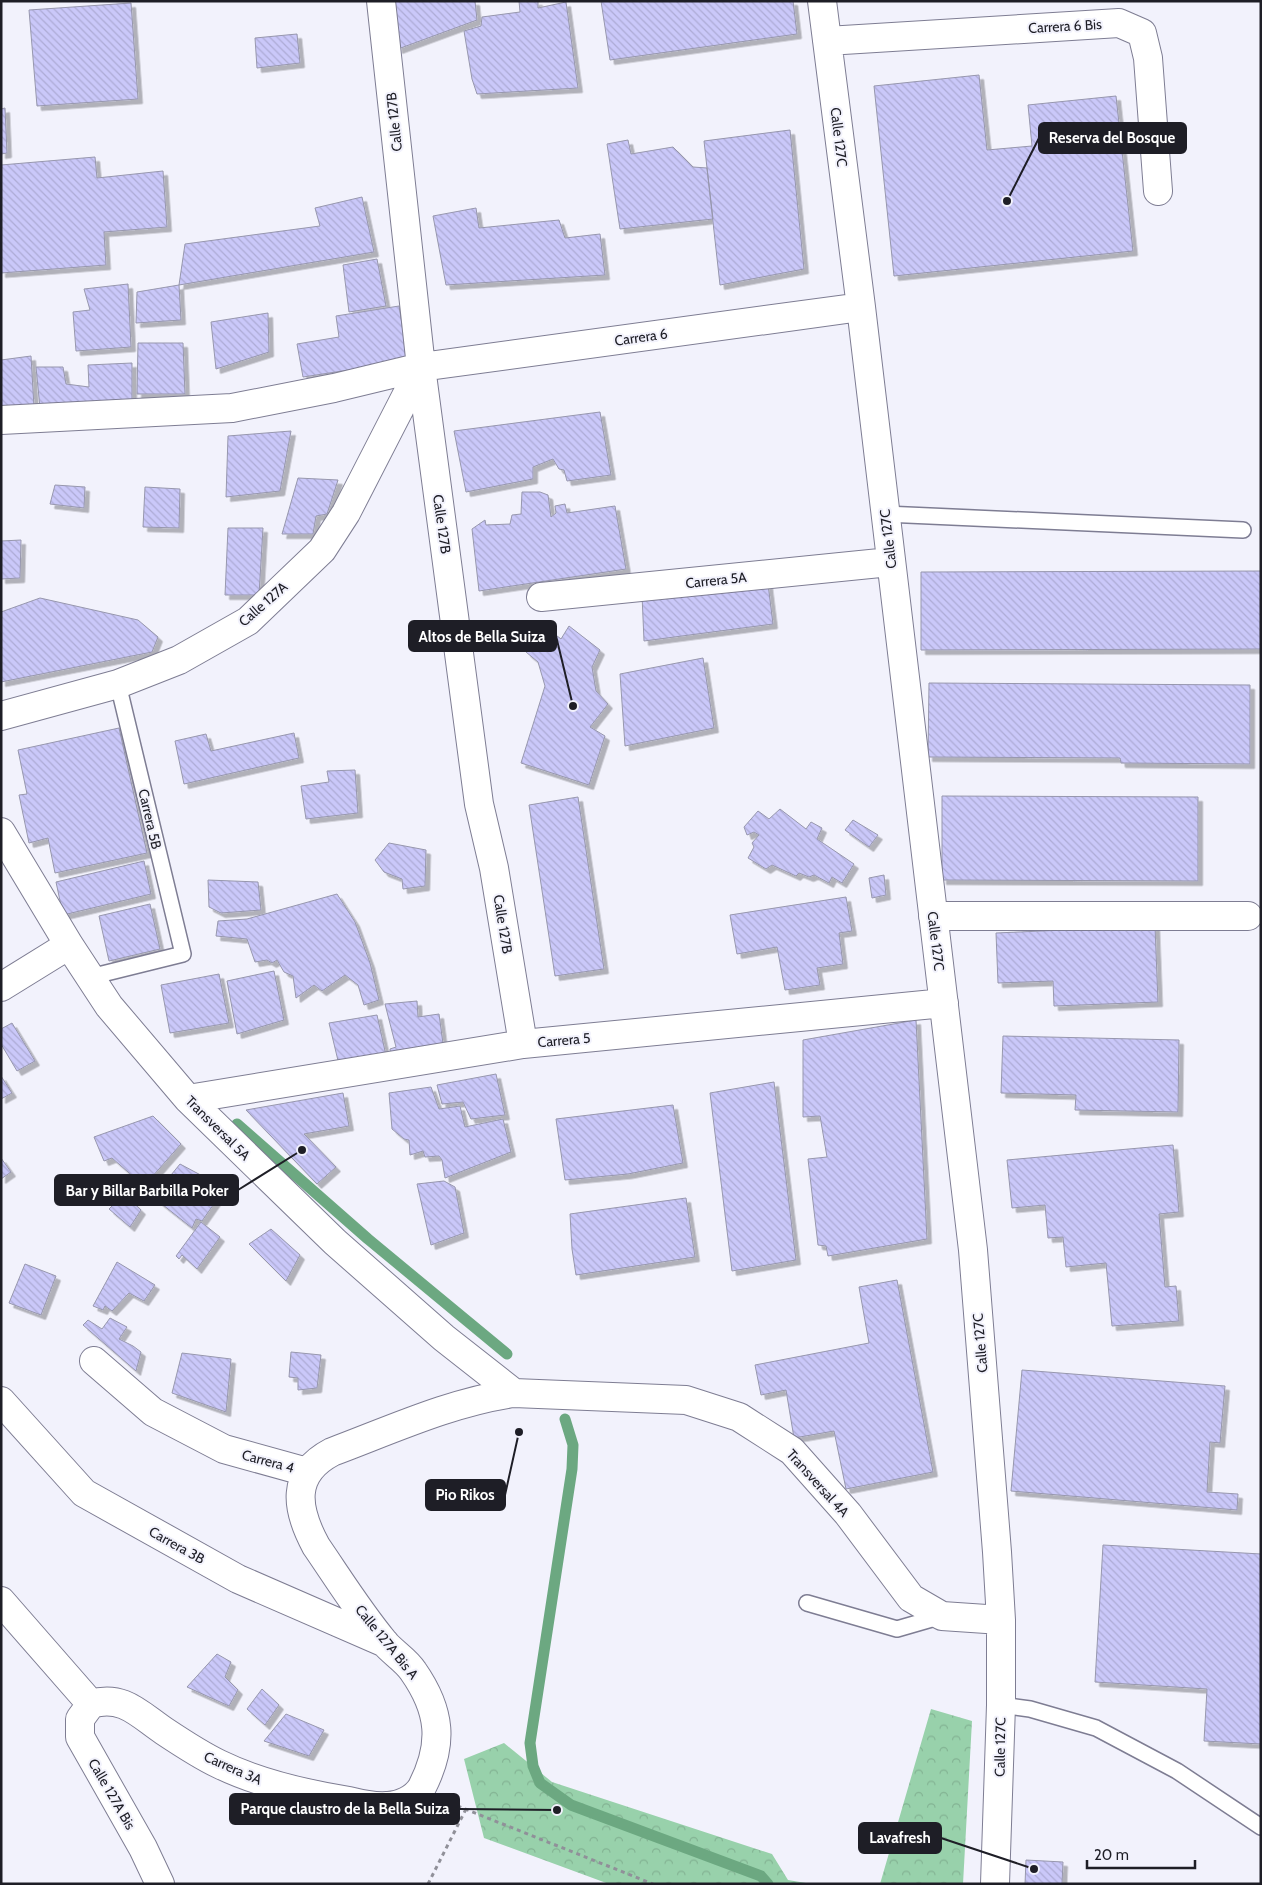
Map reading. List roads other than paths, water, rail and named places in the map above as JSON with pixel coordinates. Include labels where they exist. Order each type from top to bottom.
[{"type":"street","name":"Calle 127B","points":[[381,1],[421,367],[479,804],[494,868],[523,1044]]},
{"type":"street","name":"Calle 127C","points":[[822,1],[861,307],[973,1250],[997,1552],[1000,1620],[1001,1705],[995,1884]]},
{"type":"street","name":"Carrera 6 Bis","points":[[827,41],[1118,23],[1142,33],[1148,58],[1158,191]]},
{"type":"street","name":"Carrera 6","points":[[1,420],[232,408],[334,388],[421,367],[861,307]]},
{"type":"street","name":"Calle 127A","points":[[1,716],[118,684],[180,660],[248,622],[322,550],[346,514],[421,367]]},
{"type":"street","name":"Carrera 5A","points":[[541,597],[890,562]]},
{"type":"street","name":"Transversal 5A","points":[[1,832],[69,945],[109,1006],[188,1099],[335,1242],[444,1338],[514,1393]]},
{"type":"street","points":[[933,916],[1248,916]]},
{"type":"street","points":[[1,987],[69,945]]},
{"type":"street","name":"Carrera 5","points":[[188,1099],[523,1044],[944,1003]]},
{"type":"street","name":"Carrera 4","points":[[94,1361],[152,1412],[224,1449],[307,1472],[320,1459],[332,1452],[456,1406],[490,1396],[514,1393]]},
{"type":"street","name":"Transversal 4A","points":[[514,1393],[686,1400],[739,1417],[792,1452],[848,1514],[911,1598],[942,1616],[1000,1620]]},
{"type":"street","name":"Carrera 3B","points":[[1,1401],[84,1494],[238,1579],[385,1643]]},
{"type":"street","name":"Calle 127A Bis A","points":[[307,1472],[301,1486],[301,1501],[308,1531],[316,1546],[385,1643],[413,1670],[426,1694],[435,1717],[438,1734],[436,1752],[430,1770],[419,1791]]},
{"type":"street","points":[[1,1601],[91,1704]]},
{"type":"street","name":"Carrera 3A","points":[[91,1704],[103,1700],[120,1703],[140,1712],[161,1729],[192,1749],[220,1764],[266,1783],[336,1799],[387,1806],[403,1803],[419,1791]]},
{"type":"street","name":"Calle 127A Bis","points":[[91,1704],[80,1719],[80,1737],[143,1848],[160,1884]]},
{"type":"lane","points":[[885,514],[1243,530]]},
{"type":"lane","name":"Carrera 5B","points":[[90,977],[182,954],[118,684]]},
{"type":"lane","points":[[807,1604],[897,1629],[942,1616]]},
{"type":"lane","points":[[1001,1705],[1030,1709],[1096,1728],[1177,1770],[1261,1827]]},
{"type":"waterway","points":[[237,1124],[368,1239],[507,1354]]},
{"type":"waterway","points":[[565,1419],[573,1445],[572,1469],[530,1743],[533,1766],[540,1783],[571,1805],[761,1876],[768,1884]]},
{"type":"place","name":"Reserva del Bosque","points":[[1007,201]]},
{"type":"place","name":"Altos de Bella Suiza","points":[[573,706]]},
{"type":"place","name":"Bar y Billar Barbilla Poker","points":[[302,1150]]},
{"type":"place","name":"Pio Rikos","points":[[519,1432]]},
{"type":"place","name":"Parque claustro de la Bella Suiza","points":[[557,1810]]},
{"type":"place","name":"Lavafresh","points":[[1034,1869]]}]
